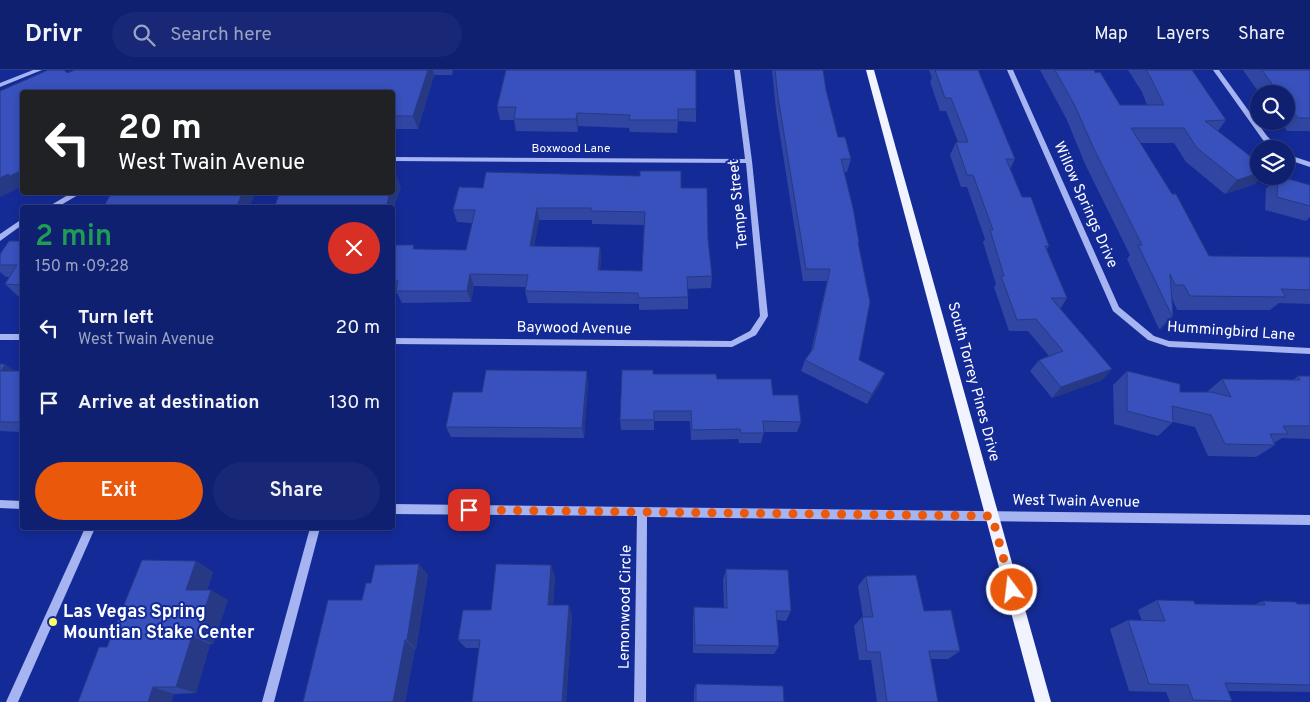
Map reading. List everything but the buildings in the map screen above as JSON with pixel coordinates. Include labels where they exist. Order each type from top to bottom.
[{"type":"main road","name":"South Torrey Pines Drive","points":[[870,70],[1043,702]]},
{"type":"street","points":[[0,85],[39,70]]},
{"type":"street","name":"Tempe Street","points":[[737,70],[749,161],[764,316],[753,333]]},
{"type":"street","name":"Willow Springs Drive","points":[[1010,70],[1116,309],[1151,338]]},
{"type":"street","points":[[1216,70],[1267,140]]},
{"type":"street","name":"Boxwood Lane","points":[[395,158],[749,161]]},
{"type":"street","points":[[1295,160],[1310,165]]},
{"type":"street","points":[[55,205],[74,195]]},
{"type":"street","points":[[0,238],[20,223]]},
{"type":"street","name":"Baywood Avenue","points":[[395,341],[732,344],[753,333]]},
{"type":"street","points":[[0,336],[20,337]]},
{"type":"street","name":"Hummingbird Lane","points":[[1151,338],[1169,344],[1310,351]]},
{"type":"street","points":[[0,504],[20,505]]},
{"type":"street","name":"West Twain Avenue","points":[[395,509],[1310,520]]},
{"type":"street","name":"Lemonwood Circle","points":[[640,702],[642,512]]},
{"type":"street","points":[[12,702],[89,530]]},
{"type":"street","points":[[268,702],[314,530]]},
{"type":"place","name":"Las Vegas Spring Mountian Stake Center","points":[[53,622]]},
{"type":"route","points":[[469,510],[992,516],[1012,590]]}]
